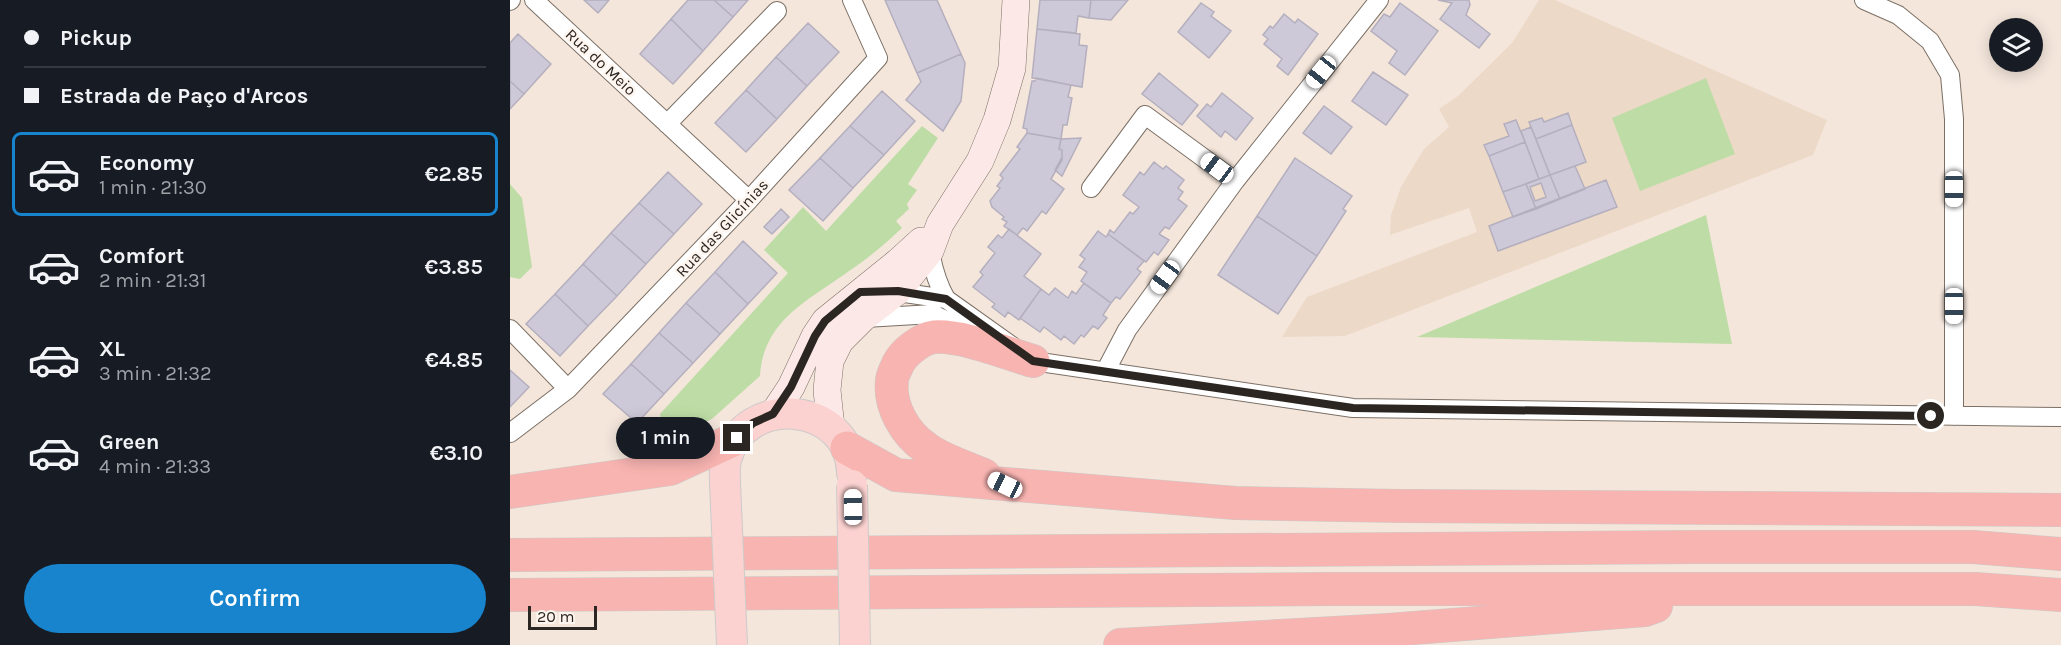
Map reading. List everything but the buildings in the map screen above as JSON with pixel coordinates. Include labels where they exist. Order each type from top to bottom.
[{"type":"highway","points":[[1005,485],[926,448],[904,426],[893,402],[891,380],[901,357],[919,342],[932,338],[948,338],[988,347],[1033,361]]},
{"type":"highway","points":[[510,492],[670,469],[737,438]]},
{"type":"highway","points":[[839,438],[896,475],[1246,503],[2061,510]]},
{"type":"highway","points":[[510,555],[1698,547],[1973,547],[2061,554]]},
{"type":"highway","points":[[510,595],[1319,589],[1975,589],[2061,595]]},
{"type":"highway","points":[[1120,645],[1388,630],[1645,610],[1697,589]]},
{"type":"main road","points":[[732,645],[726,460],[737,438],[753,423],[773,414],[804,414],[839,438],[852,466],[855,645]]},
{"type":"street","name":"Rua do Meio","points":[[534,0],[749,200]]},
{"type":"street","name":"Rua das Glicínias","points":[[510,433],[568,389],[749,200],[878,58],[852,0]]},
{"type":"street","points":[[898,291],[930,251],[940,224],[980,161],[997,120],[1012,68],[1017,0]]},
{"type":"street","points":[[1105,372],[1127,330],[1234,181],[1379,0]]},
{"type":"street","points":[[1864,0],[1898,15],[1930,41],[1950,75],[1954,119],[1954,416]]},
{"type":"street","points":[[667,124],[777,11]]},
{"type":"street","points":[[1091,188],[1145,115],[1234,181]]},
{"type":"street","points":[[839,438],[827,390],[830,361],[861,305],[898,262],[940,224]]},
{"type":"street","points":[[930,251],[933,271],[946,299]]},
{"type":"street","points":[[773,414],[791,387],[815,336],[825,321],[898,291],[946,299],[1033,361],[1353,408],[2061,417]]},
{"type":"street","points":[[861,305],[933,314],[966,330],[988,347]]},
{"type":"street","points":[[510,329],[568,389]]},
{"type":"shaded area","points":[[1539,0],[1555,0],[1827,120],[1813,155],[1345,336],[1282,337],[1307,297],[1477,232],[1469,208],[1390,235],[1391,215],[1401,187],[1424,149],[1449,127],[1439,109],[1458,96],[1512,43]]},
{"type":"green space","points":[[1706,78],[1735,154],[1640,191],[1612,118]]},
{"type":"green space","points":[[922,126],[938,138],[908,184],[917,190],[907,204],[909,209],[896,221],[902,228],[865,260],[792,312],[770,339],[763,356],[760,376],[713,418],[668,445],[660,414],[788,273],[764,250],[803,207],[826,231]]},
{"type":"green space","points":[[510,184],[522,198],[532,267],[520,279],[510,277]]},
{"type":"green space","points":[[1706,215],[1732,344],[1417,337]]},
{"type":"route","points":[[737,438],[753,423],[773,414],[791,387],[815,336],[825,321],[860,292],[898,291],[946,299],[1033,361],[1353,408],[1931,416]]}]
